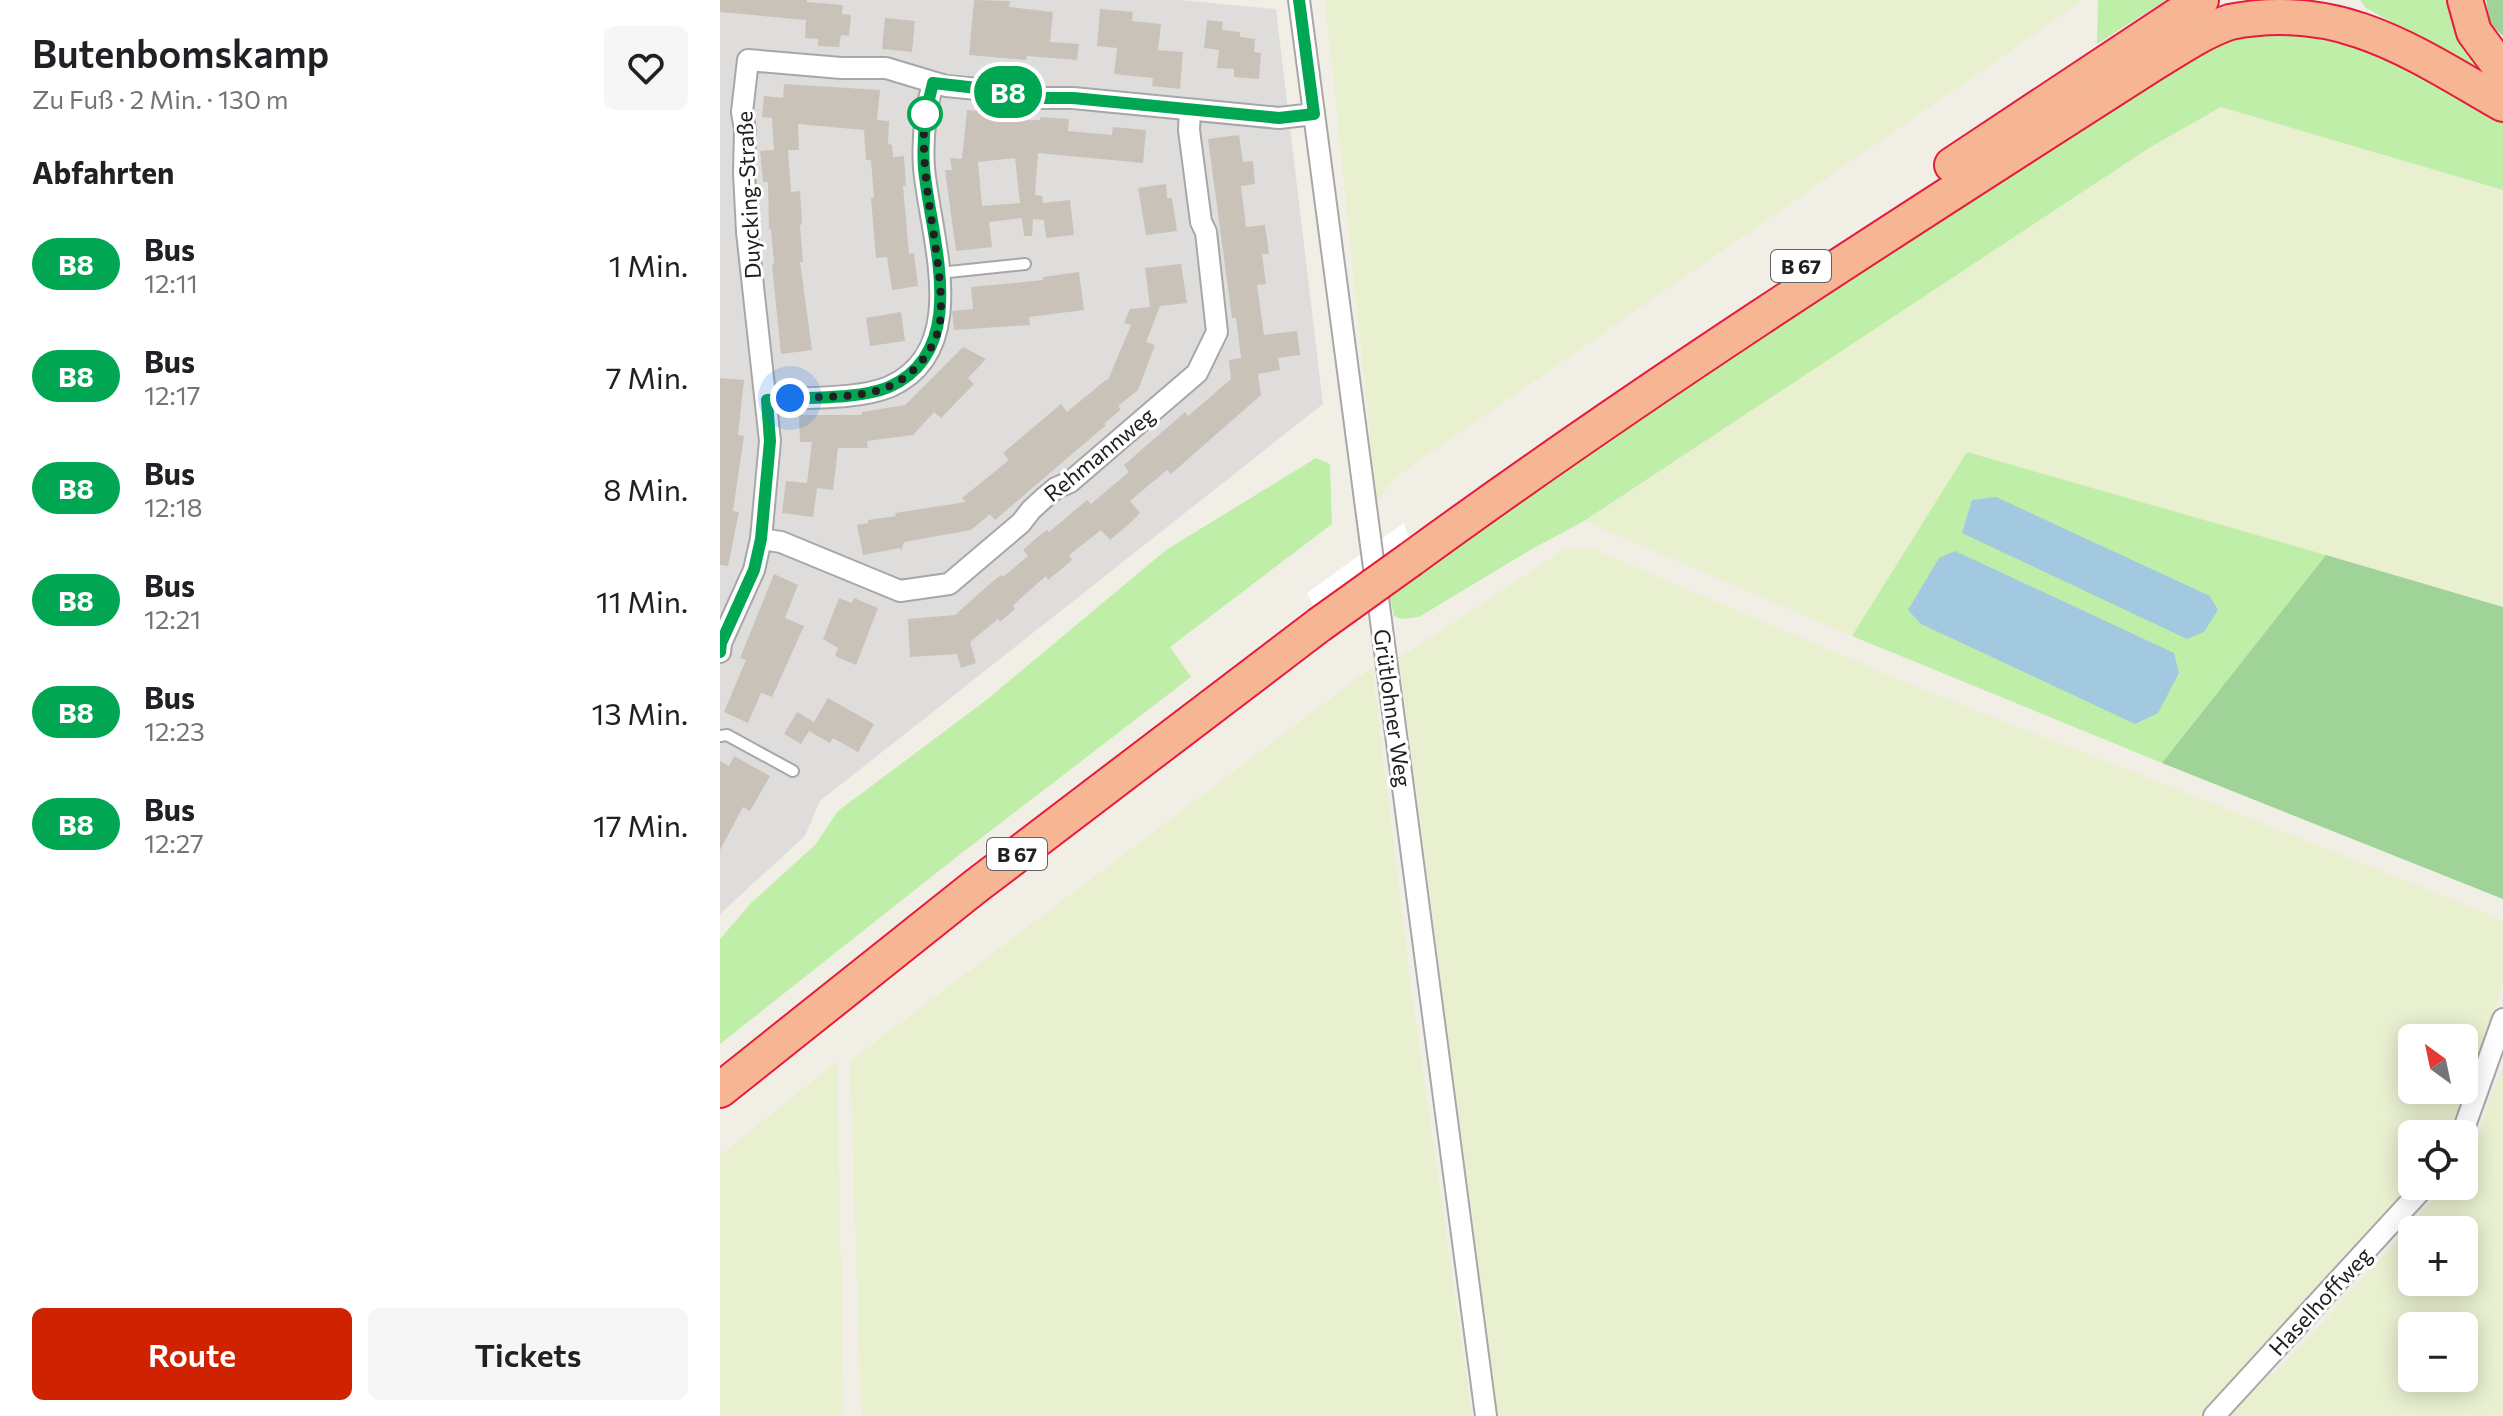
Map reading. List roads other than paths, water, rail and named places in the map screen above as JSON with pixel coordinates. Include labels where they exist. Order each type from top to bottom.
[{"type":"highway","name":"B 67","points":[[720,1067],[880,937],[1090,774],[1316,616],[1731,313],[2201,0]]},
{"type":"highway","name":"B 67","points":[[1408,549],[1554,457],[1876,241],[2116,72],[2225,0]]},
{"type":"highway","points":[[2465,0],[2474,32],[2503,71]]},
{"type":"highway","points":[[1876,241],[2199,36],[2230,22],[2266,13],[2305,12],[2343,18],[2377,29],[2414,48],[2503,104]]},
{"type":"highway","name":"B 67","points":[[720,1090],[1316,616]]},
{"type":"street","name":"Grütlohner Weg","points":[[1299,0],[1486,1416]]},
{"type":"street","name":"Duycking-Straße","points":[[720,652],[754,570],[761,539],[770,441],[744,173],[745,130],[742,112],[748,60],[841,68],[886,68],[916,75],[933,83],[1042,98],[1073,98],[1279,118],[1314,114]]},
{"type":"street","points":[[767,400],[864,394],[890,386],[916,369],[931,348],[940,322],[939,273],[924,169],[923,133],[933,83]]},
{"type":"street","name":"Rehmannweg","points":[[761,539],[781,542],[900,591],[949,584],[1021,523],[1044,498],[1070,482],[1197,373],[1217,332],[1206,232],[1201,222],[1189,130],[1190,110]]},
{"type":"street","points":[[2467,1120],[2503,1019]]},
{"type":"street","name":"Haselhoffweg","points":[[2214,1416],[2412,1200]]},
{"type":"lane","points":[[939,273],[1025,264]]},
{"type":"lane","points":[[720,736],[727,735],[793,771]]},
{"type":"water","points":[[1996,497],[2210,596],[2218,610],[2204,632],[2187,639],[1962,533],[1972,500]]},
{"type":"water","points":[[1955,551],[2174,653],[2179,673],[2158,713],[2135,724],[1921,624],[1908,610],[1939,558]]}]
